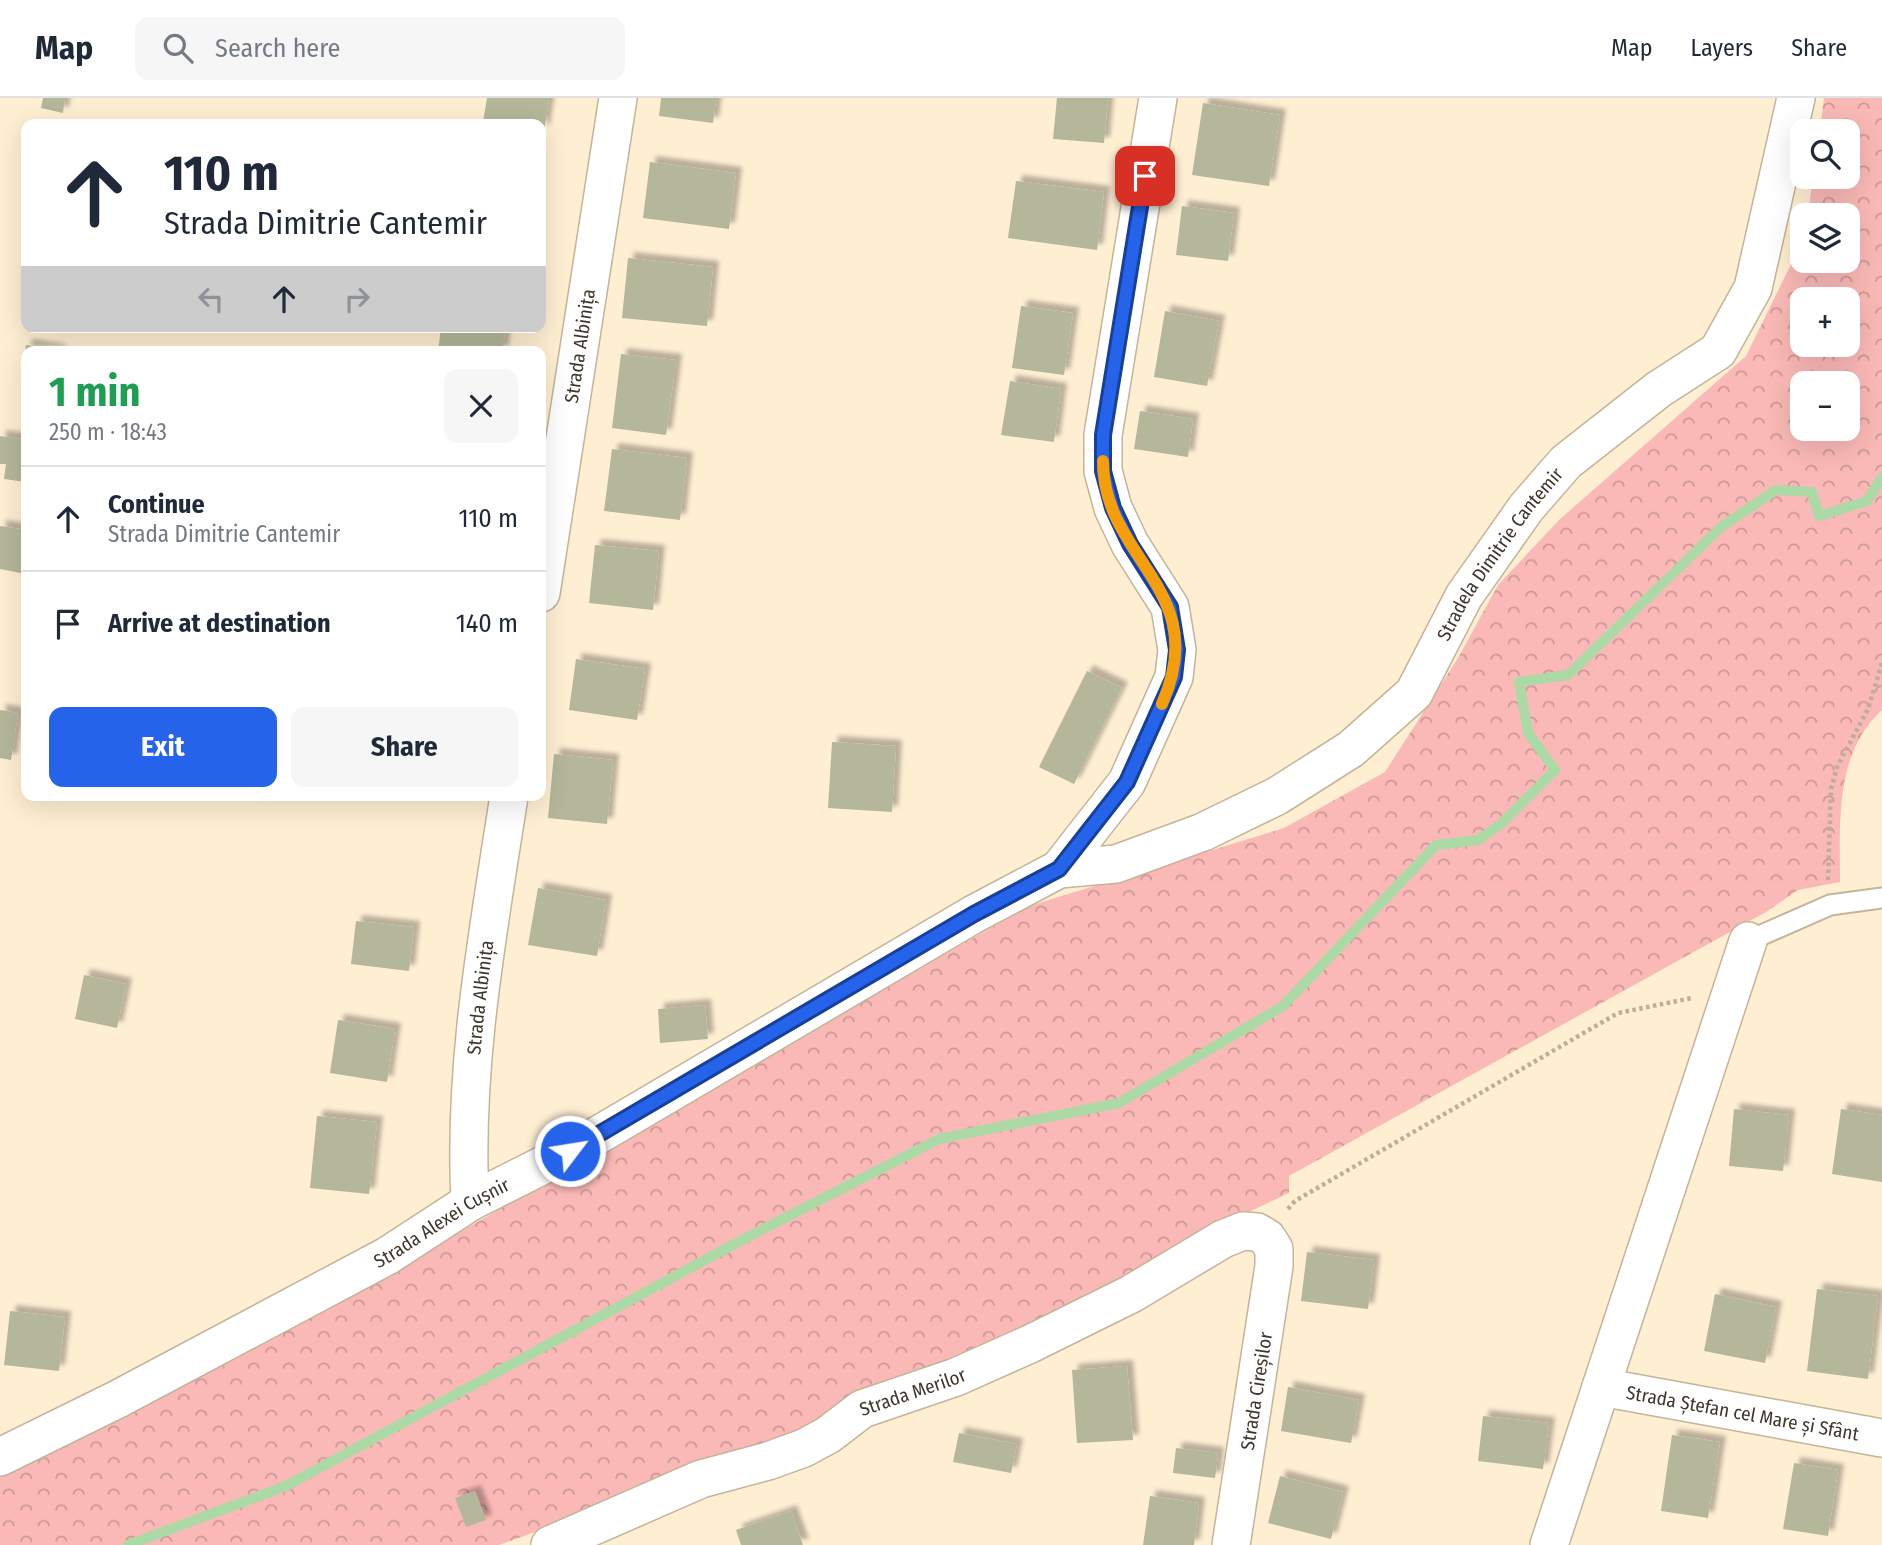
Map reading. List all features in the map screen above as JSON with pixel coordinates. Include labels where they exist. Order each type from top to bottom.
[{"type":"street","name":"Strada Albinița","points":[[546,561],[618,98]]},
{"type":"street","points":[[1059,869],[1127,782],[1174,677],[1177,650],[1170,607],[1130,544],[1113,508],[1103,471],[1103,435],[1158,98]]},
{"type":"street","name":"Stradela Dimitrie Cantemir","points":[[1059,869],[1116,864],[1203,832],[1277,796],[1352,749],[1414,693],[1464,596],[1526,508],[1566,462],[1659,389],[1718,351],[1753,288],[1796,98]]},
{"type":"street","name":"Strada Albinița","points":[[470,1202],[466,1138],[471,1051],[508,801]]},
{"type":"street","name":"Strada Alexei Cușnir","points":[[0,1457],[118,1399],[387,1256],[470,1202],[570,1151],[974,914],[1059,869]]},
{"type":"street","points":[[1549,1545],[1748,941]]},
{"type":"street","name":"Strada Merilor","points":[[550,1545],[701,1479],[804,1448],[828,1435],[862,1409],[956,1377],[1131,1294],[1223,1239],[1243,1231],[1257,1232],[1267,1238]]},
{"type":"street","name":"Strada Cireșilor","points":[[1231,1545],[1274,1266],[1274,1249],[1267,1238]]},
{"type":"street","name":"Strada Ștefan cel Mare și Sfânt","points":[[1601,1387],[1882,1438]]},
{"type":"lane","points":[[1748,941],[1830,905],[1882,898]]},
{"type":"path","points":[[1830,905],[1827,859],[1831,789],[1837,767],[1868,709],[1882,663]]},
{"type":"path","points":[[1267,1238],[1295,1201],[1618,1013],[1733,986]]},
{"type":"green space","points":[[1824,98],[1882,98],[1882,710],[1866,728],[1855,747],[1848,768],[1841,813],[1840,882],[1798,890],[1766,912],[1289,1176],[1289,1193],[1217,1227],[1125,1285],[817,1430],[499,1545],[0,1545],[0,1475],[465,1229],[1029,906],[1284,828],[1385,772],[1458,658],[1498,585],[1559,520],[1746,356],[1790,266],[1790,273],[1860,273],[1860,203],[1810,203],[1811,189],[1860,189],[1860,119],[1821,119]]},
{"type":"building","points":[[43,98],[65,98],[63,113],[41,108]]},
{"type":"building","points":[[487,98],[549,98],[546,119],[484,119]]},
{"type":"building","points":[[661,98],[716,98],[713,123],[659,116]]},
{"type":"building","points":[[1057,98],[1108,98],[1104,143],[1053,139]]},
{"type":"building","points":[[1203,103],[1280,115],[1269,186],[1192,175]]},
{"type":"building","points":[[650,162],[736,173],[729,229],[643,218]]},
{"type":"building","points":[[1016,181],[1104,192],[1097,250],[1008,238]]},
{"type":"building","points":[[1182,206],[1234,213],[1228,261],[1176,255]]},
{"type":"building","points":[[628,258],[713,267],[707,326],[622,318]]},
{"type":"building","points":[[1021,306],[1073,313],[1064,375],[1012,368]]},
{"type":"building","points":[[1165,311],[1219,321],[1207,386],[1154,377]]},
{"type":"building","points":[[440,333],[505,333],[503,346],[439,346]]},
{"type":"building","points":[[621,354],[676,360],[666,435],[612,428]]},
{"type":"building","points":[[1010,381],[1061,389],[1054,442],[1001,435]]},
{"type":"building","points":[[1140,411],[1193,419],[1188,457],[1134,449]]},
{"type":"building","points":[[0,436],[21,439],[21,481],[4,479],[6,464],[0,464]]},
{"type":"building","points":[[612,449],[687,458],[680,520],[604,511]]},
{"type":"building","points":[[0,526],[21,529],[21,573],[0,569]]},
{"type":"building","points":[[595,545],[659,551],[653,610],[589,603]]},
{"type":"building","points":[[576,659],[645,669],[637,720],[569,710]]},
{"type":"building","points":[[1087,671],[1122,688],[1074,784],[1039,767]]},
{"type":"building","points":[[0,710],[18,713],[11,760],[0,758]]},
{"type":"building","points":[[832,742],[896,746],[892,812],[828,808]]},
{"type":"building","points":[[554,754],[613,760],[607,824],[548,818]]},
{"type":"building","points":[[538,888],[606,900],[597,956],[528,945]]},
{"type":"building","points":[[356,921],[414,927],[409,971],[351,964]]},
{"type":"building","points":[[84,975],[126,984],[117,1028],[75,1019]]},
{"type":"building","points":[[705,1005],[708,1039],[660,1043],[658,1009]]},
{"type":"building","points":[[338,1020],[395,1029],[387,1082],[330,1073]]},
{"type":"building","points":[[1734,1109],[1789,1115],[1783,1171],[1729,1166]]},
{"type":"building","points":[[1841,1109],[1882,1115],[1882,1182],[1832,1174]]},
{"type":"building","points":[[317,1116],[377,1122],[369,1194],[310,1188]]},
{"type":"building","points":[[1307,1252],[1374,1260],[1368,1309],[1301,1301]]},
{"type":"building","points":[[1817,1289],[1878,1296],[1868,1379],[1807,1371]]},
{"type":"building","points":[[1715,1294],[1776,1307],[1765,1363],[1704,1351]]},
{"type":"building","points":[[10,1311],[65,1317],[59,1371],[4,1365]]},
{"type":"building","points":[[1127,1366],[1133,1440],[1077,1443],[1072,1370]]},
{"type":"building","points":[[1288,1387],[1359,1400],[1351,1443],[1281,1431]]},
{"type":"building","points":[[1483,1416],[1549,1423],[1543,1469],[1478,1461]]},
{"type":"building","points":[[959,1433],[1017,1444],[1011,1473],[953,1462]]},
{"type":"building","points":[[1672,1435],[1720,1442],[1708,1518],[1661,1511]]},
{"type":"building","points":[[1176,1448],[1218,1453],[1215,1478],[1173,1473]]},
{"type":"building","points":[[1794,1463],[1838,1470],[1828,1536],[1783,1529]]},
{"type":"building","points":[[1280,1476],[1343,1492],[1331,1539],[1268,1523]]},
{"type":"building","points":[[475,1491],[486,1520],[466,1527],[455,1498]]},
{"type":"building","points":[[1150,1496],[1199,1503],[1194,1545],[1143,1545]]},
{"type":"building","points":[[791,1511],[803,1545],[741,1545],[736,1530]]},
{"type":"waterway","points":[[128,1545],[286,1486],[740,1241],[939,1139],[1119,1103],[1283,1006],[1436,845],[1478,840],[1501,824],[1555,770],[1528,733],[1519,682],[1568,675],[1721,527],[1776,490],[1812,492],[1819,516],[1867,501],[1882,477]]},
{"type":"slow traffic","points":[[1103,461],[1113,508],[1130,544],[1163,590],[1170,607],[1177,650],[1174,677],[1162,704]]},
{"type":"route","points":[[570,1151],[974,914],[1059,869],[1127,782],[1174,677],[1177,650],[1170,607],[1163,590],[1130,544],[1113,508],[1103,471],[1103,435],[1145,176]]}]
